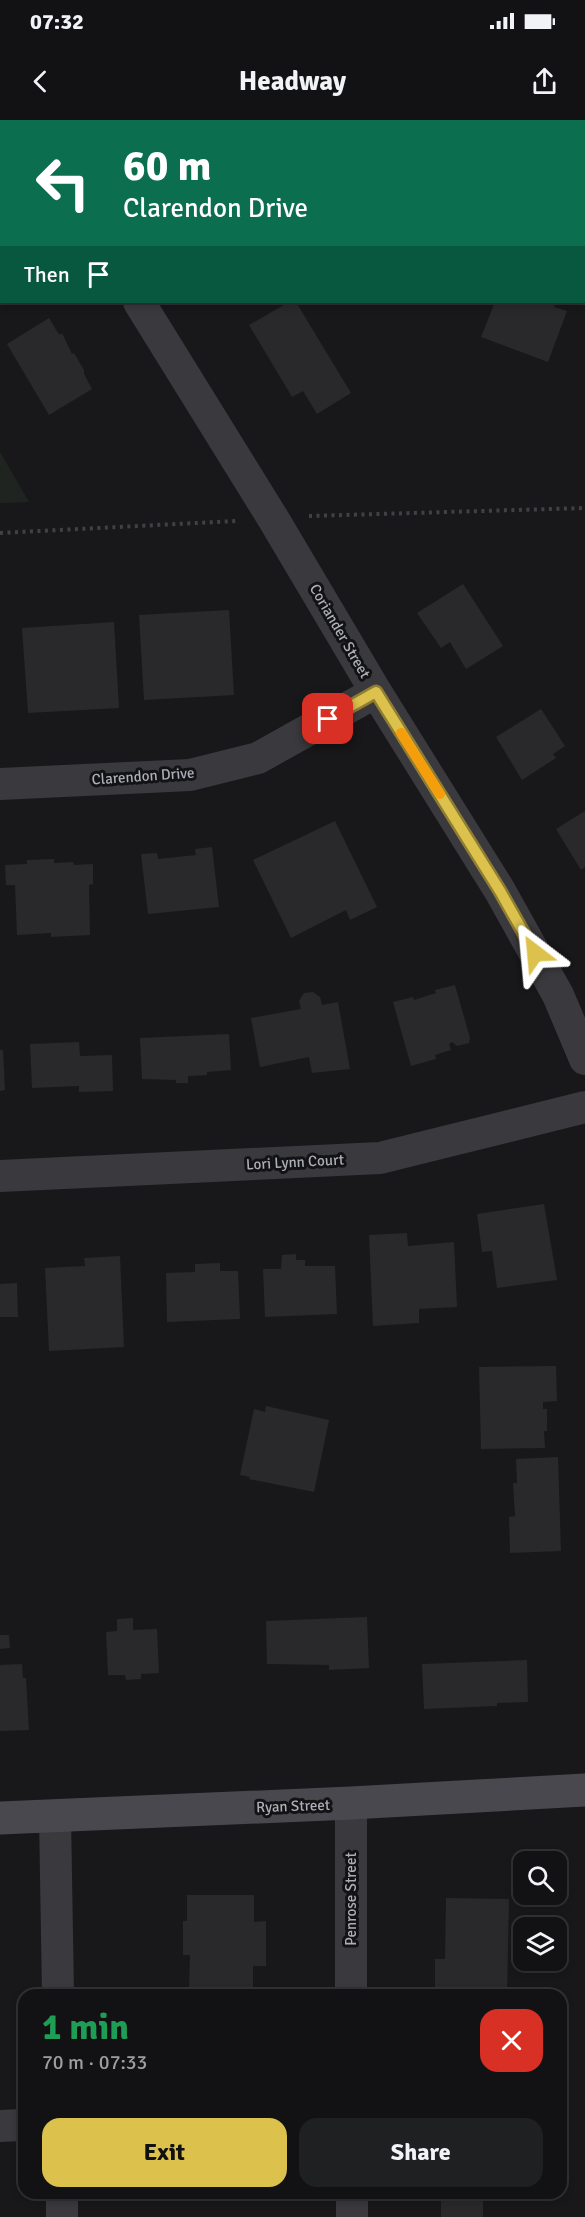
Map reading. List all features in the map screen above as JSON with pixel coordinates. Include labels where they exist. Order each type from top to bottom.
[{"type":"street","name":"Coriander Street","points":[[140,303],[500,891],[558,994],[585,1059]]},
{"type":"street","name":"Clarendon Drive","points":[[0,784],[190,775],[258,758],[376,692]]},
{"type":"street","name":"Lori Lynn Court","points":[[0,1176],[380,1158],[585,1107]]},
{"type":"street","name":"Ryan Street","points":[[0,1818],[585,1790]]},
{"type":"street","name":"Penrose Street","points":[[351,1803],[351,1989]]},
{"type":"street","points":[[55,1815],[58,1989]]},
{"type":"street","points":[[0,2126],[18,2125]]},
{"type":"street","points":[[62,2199],[62,2217]]},
{"type":"street","points":[[352,2199],[352,2217]]},
{"type":"shaded area","points":[[0,452],[29,502],[0,503]]},
{"type":"building","points":[[287,303],[297,303],[351,393],[317,414],[303,391],[292,397],[249,325]]},
{"type":"building","points":[[495,303],[556,303],[554,307],[567,311],[548,362],[481,337]]},
{"type":"building","points":[[49,318],[58,333],[61,335],[62,333],[72,354],[74,353],[84,370],[92,389],[49,415],[7,344]]},
{"type":"building","points":[[463,584],[503,646],[466,669],[450,642],[441,648],[417,613]]},
{"type":"building","points":[[229,610],[234,695],[144,700],[139,615]]},
{"type":"building","points":[[114,622],[119,708],[28,713],[22,628]]},
{"type":"building","points":[[541,709],[565,746],[553,754],[556,758],[522,780],[496,737]]},
{"type":"building","points":[[585,811],[585,867],[581,870],[556,829]]},
{"type":"building","points":[[335,821],[377,907],[350,920],[346,910],[291,938],[253,860]]},
{"type":"building","points":[[212,847],[219,907],[148,914],[141,854],[157,853],[158,859],[196,855],[195,849]]},
{"type":"building","points":[[54,859],[54,863],[93,864],[93,884],[89,885],[90,935],[51,937],[51,933],[17,935],[15,885],[6,885],[5,865],[27,864],[27,860]]},
{"type":"building","points":[[455,985],[470,1038],[469,1043],[457,1046],[452,1042],[449,1044],[451,1050],[435,1055],[436,1059],[411,1066],[393,1002],[413,997],[414,1000],[436,993],[435,990]]},
{"type":"building","points":[[313,992],[320,997],[322,1005],[338,1002],[350,1069],[312,1073],[309,1057],[260,1067],[251,1018],[301,1009],[299,1001],[304,993]]},
{"type":"building","points":[[229,1034],[231,1070],[188,1076],[188,1083],[176,1083],[176,1080],[142,1079],[140,1038]]},
{"type":"building","points":[[79,1042],[80,1056],[112,1055],[113,1091],[79,1092],[79,1086],[32,1088],[30,1044]]},
{"type":"building","points":[[0,1050],[3,1050],[5,1090],[0,1091]]},
{"type":"building","points":[[544,1204],[557,1280],[497,1288],[492,1251],[482,1252],[477,1214]]},
{"type":"building","points":[[407,1233],[408,1246],[454,1242],[457,1307],[419,1309],[419,1323],[373,1326],[369,1235]]},
{"type":"building","points":[[296,1254],[296,1260],[305,1260],[305,1266],[335,1266],[337,1314],[265,1317],[263,1269],[281,1269],[282,1255]]},
{"type":"building","points":[[120,1256],[124,1347],[49,1351],[45,1268],[85,1266],[84,1258]]},
{"type":"building","points":[[220,1263],[220,1271],[238,1271],[240,1319],[167,1322],[166,1273],[195,1272],[195,1264]]},
{"type":"building","points":[[17,1283],[18,1317],[0,1317],[0,1284]]},
{"type":"building","points":[[556,1366],[557,1401],[543,1402],[543,1409],[547,1409],[547,1431],[544,1431],[545,1448],[481,1449],[479,1367]]},
{"type":"building","points":[[266,1406],[329,1420],[314,1492],[249,1479],[250,1477],[240,1475],[254,1409],[265,1412]]},
{"type":"building","points":[[558,1457],[561,1551],[510,1553],[509,1517],[515,1516],[513,1483],[517,1483],[516,1459]]},
{"type":"building","points":[[367,1617],[369,1668],[329,1670],[329,1665],[267,1664],[266,1621]]},
{"type":"building","points":[[133,1618],[133,1630],[157,1629],[159,1673],[141,1674],[141,1679],[126,1680],[125,1675],[108,1675],[106,1632],[117,1631],[117,1619]]},
{"type":"building","points":[[0,1635],[9,1635],[10,1648],[0,1649]]},
{"type":"building","points":[[527,1660],[528,1702],[497,1703],[497,1706],[424,1709],[422,1664]]},
{"type":"building","points":[[22,1664],[23,1678],[26,1678],[29,1730],[0,1731],[0,1665]]},
{"type":"building","points":[[187,1895],[254,1895],[254,1922],[266,1921],[266,1966],[253,1966],[253,1988],[189,1987],[190,1955],[183,1955],[183,1921],[187,1921]]},
{"type":"building","points":[[446,1898],[509,1899],[507,1989],[435,1989],[435,1959],[445,1959]]},
{"type":"building","points":[[441,2199],[483,2199],[483,2217],[441,2217]]},
{"type":"slow traffic","points":[[401,733],[440,794]]},
{"type":"route","points":[[328,719],[376,692],[500,891],[535,953]]}]
